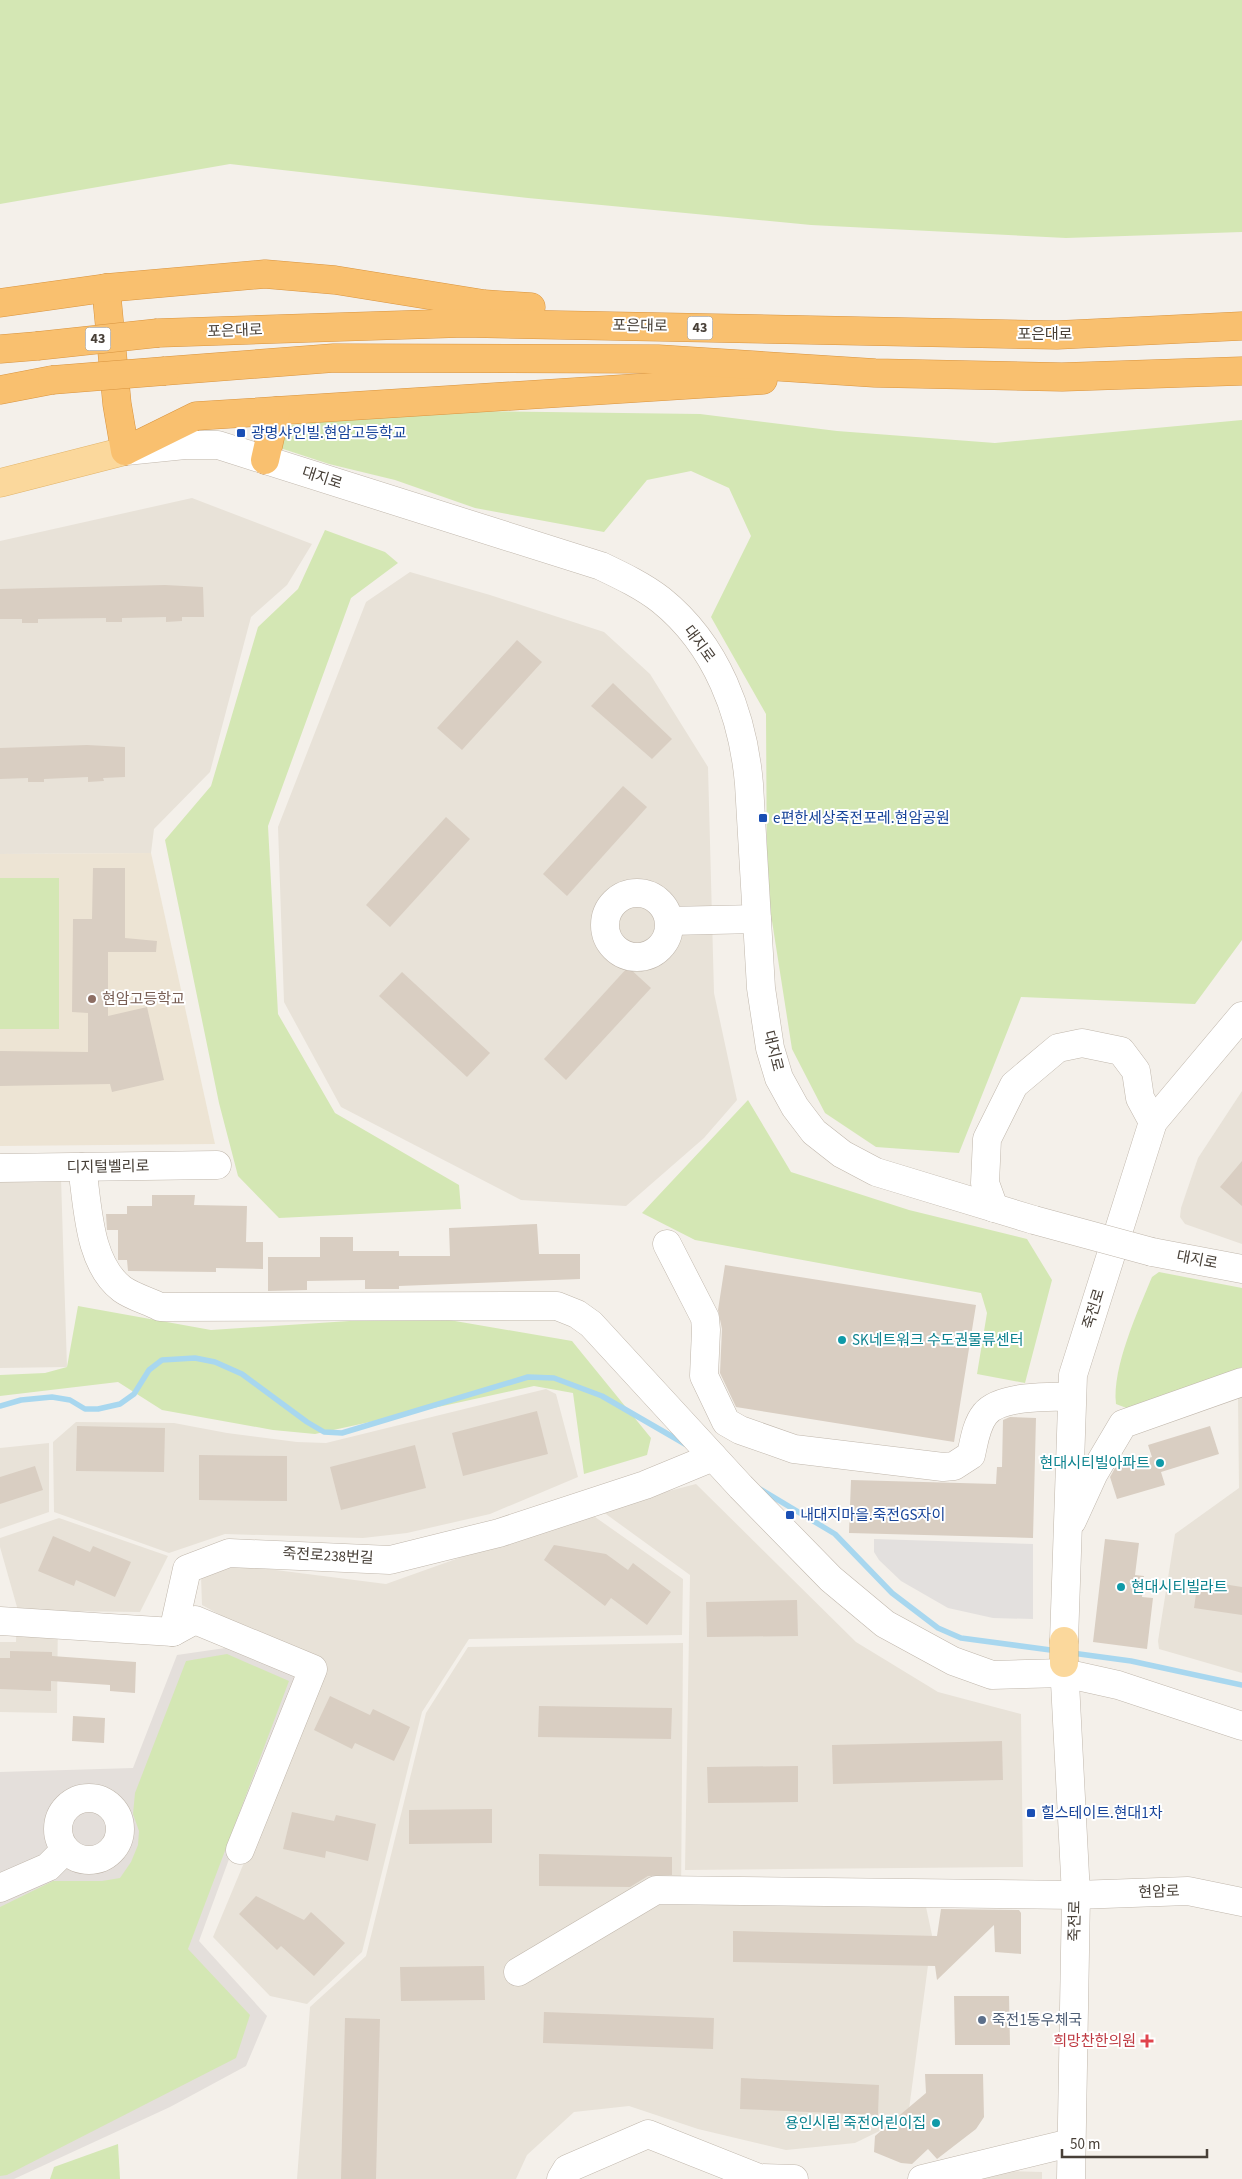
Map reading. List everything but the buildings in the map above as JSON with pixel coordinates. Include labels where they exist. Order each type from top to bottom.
[{"type":"highway","points":[[0,303],[106,288],[265,274],[335,280],[484,304],[819,330]]},
{"type":"highway","points":[[106,288],[117,404],[125,452],[196,416],[875,373]]},
{"type":"highway","name":"포은대로","points":[[0,349],[158,333],[464,323],[1057,335],[1242,326]]},
{"type":"highway","name":"43","points":[[0,390],[52,380],[354,358],[658,359],[875,373],[1062,377],[1242,371]]},
{"type":"highway","points":[[264,460],[276,411]]},
{"type":"main road","name":"대지로","points":[[0,483],[125,452]]},
{"type":"street","name":"대지로","points":[[125,452],[185,445],[218,445],[601,566],[634,582],[661,600],[687,625],[708,653],[725,684],[738,715],[747,751],[760,988],[770,1048],[779,1078],[795,1107],[814,1132],[842,1154],[876,1172],[1034,1220],[1152,1252],[1242,1269]]},
{"type":"street","points":[[641,893],[651,896],[666,911],[669,921],[669,932],[659,949],[641,965],[622,954],[608,941],[604,922],[612,904],[620,897],[641,893]]},
{"type":"street","points":[[669,921],[757,918]]},
{"type":"street","name":"죽전로","points":[[1071,2179],[1070,2143],[1076,1895],[1064,1659],[1073,1375],[1153,1122],[1242,1016]]},
{"type":"street","points":[[994,1208],[986,1183],[987,1139],[1014,1085],[1058,1048],[1082,1043],[1121,1051],[1136,1071],[1140,1098],[1153,1122]]},
{"type":"street","name":"디지털벨리로","points":[[0,1168],[216,1165]]},
{"type":"street","points":[[82,1167],[92,1232],[103,1268],[122,1289],[160,1307],[557,1306],[577,1314],[592,1324],[707,1459],[741,1487],[831,1579],[885,1624],[953,1660],[992,1675],[1064,1659],[1118,1685],[1242,1726]]},
{"type":"street","points":[[667,1244],[705,1318],[704,1376],[726,1422],[740,1430],[794,1449],[943,1467],[954,1466],[971,1455],[979,1425],[985,1414],[993,1407],[1004,1402],[1071,1397]]},
{"type":"street","points":[[1067,1531],[1094,1473],[1123,1424],[1242,1382]]},
{"type":"street","name":"죽전로238번길","points":[[173,1632],[187,1569],[229,1553],[390,1560],[499,1533],[645,1485],[707,1459]]},
{"type":"street","points":[[0,1621],[173,1632],[195,1620],[312,1670],[240,1850]]},
{"type":"street","points":[[0,1888],[48,1867],[65,1850]]},
{"type":"street","name":"현암로","points":[[518,1972],[656,1890],[1076,1895],[1188,1891],[1242,1902]]},
{"type":"street","points":[[561,2179],[567,2169],[648,2134],[759,2178],[794,2179]]},
{"type":"street","points":[[922,2179],[1070,2143]]},
{"type":"shaded area","points":[[192,498],[312,544],[287,585],[251,617],[210,772],[154,829],[151,853],[0,854],[0,541]]},
{"type":"shaded area","points":[[410,572],[490,595],[604,632],[650,674],[708,767],[714,993],[737,1100],[704,1138],[626,1206],[521,1200],[341,1107],[284,1002],[278,827],[366,602]]},
{"type":"shaded area","name":"현암고등학교","points":[[151,853],[215,1144],[0,1146],[0,854]]},
{"type":"shaded area","points":[[1242,1091],[1242,1244],[1185,1224],[1180,1217],[1181,1208],[1198,1158]]},
{"type":"shaded area","points":[[0,1177],[61,1178],[67,1367],[0,1368]]},
{"type":"shaded area","points":[[546,1389],[556,1394],[578,1477],[490,1514],[407,1533],[363,1538],[225,1534],[169,1553],[54,1512],[53,1442],[76,1422],[174,1423],[227,1433],[297,1442],[326,1443]]},
{"type":"shaded area","points":[[1242,1397],[1242,1673],[1159,1649],[1158,1641],[1175,1534],[1239,1488],[1238,1398]]},
{"type":"shaded area","points":[[49,1443],[49,1512],[0,1529],[0,1448]]},
{"type":"shaded area","points":[[696,1484],[856,1642],[938,1692],[1021,1714],[1023,1867],[685,1870],[690,1575],[599,1509]]},
{"type":"shaded area","points":[[588,1512],[683,1579],[682,1635],[469,1639],[422,1712],[362,1952],[307,2004],[270,1996],[213,1937],[327,1664],[235,1623],[202,1605],[201,1576],[236,1565],[386,1584]]},
{"type":"shaded area","points":[[59,1518],[168,1556],[140,1612],[58,1611],[57,1713],[0,1712],[0,1642],[16,1642],[17,1607],[0,1547],[0,1538]]},
{"type":"shaded area","points":[[874,1539],[1033,1544],[1033,1619],[993,1618],[948,1608],[901,1581],[879,1560],[874,1552]]},
{"type":"shaded area","points":[[683,1643],[681,1900],[926,1907],[932,1935],[908,2117],[855,2143],[786,2150],[698,2129],[629,2106],[574,2112],[527,2155],[516,2179],[297,2179],[310,2007],[366,1956],[426,1713],[468,1647]]},
{"type":"shaded area","points":[[239,1646],[298,1671],[199,1941],[267,2016],[246,2066],[170,2107],[14,2179],[0,2179],[0,1772],[133,1768],[177,1655]]},
{"type":"shaded area","points":[[1007,2171],[1042,2172],[1042,2179],[976,2179]]},
{"type":"green space","points":[[0,0],[1242,0],[1242,232],[1066,238],[811,225],[528,198],[230,164],[0,204]]},
{"type":"green space","points":[[466,411],[700,414],[837,431],[995,443],[1242,420],[1242,940],[1195,1004],[1021,997],[959,1153],[876,1147],[825,1113],[792,1049],[767,889],[766,714],[711,617],[751,536],[729,488],[691,471],[647,480],[604,532],[475,508],[395,480],[329,464],[277,447],[282,426],[392,415]]},
{"type":"green space","points":[[325,530],[385,552],[398,563],[351,598],[268,826],[278,1014],[335,1113],[459,1185],[461,1209],[279,1218],[238,1176],[219,1103],[165,840],[211,786],[258,627],[298,589]]},
{"type":"green space","points":[[0,878],[59,878],[59,1029],[0,1029]]},
{"type":"green space","points":[[748,1100],[791,1172],[909,1210],[1027,1239],[1052,1280],[1025,1383],[977,1374],[987,1313],[981,1293],[695,1240],[642,1213]]},
{"type":"green space","points":[[1159,1272],[1242,1288],[1242,1367],[1129,1409],[1116,1404],[1118,1373],[1127,1339],[1140,1306],[1152,1277]]},
{"type":"green space","points":[[78,1306],[211,1330],[426,1316],[572,1341],[651,1438],[647,1455],[584,1474],[573,1393],[534,1386],[315,1434],[273,1430],[162,1410],[118,1382],[0,1396],[0,1375],[45,1373],[67,1367]]},
{"type":"green space","points":[[227,1654],[289,1681],[188,1949],[250,2015],[236,2058],[7,2175],[0,2176],[0,1907],[53,1881],[102,1881],[120,1878],[131,1862],[138,1845],[139,1831],[133,1814],[135,1793],[186,1661]]},
{"type":"green space","points":[[118,2144],[120,2179],[50,2179],[54,2167]]},
{"type":"waterway","points":[[0,1406],[21,1400],[52,1397],[70,1400],[85,1409],[98,1409],[120,1404],[134,1394],[149,1370],[162,1360],[195,1358],[215,1362],[242,1374],[307,1422],[324,1432],[342,1433],[528,1377],[554,1378],[602,1396],[685,1444]]},
{"type":"waterway","points":[[760,1489],[835,1534],[892,1593],[938,1628],[961,1638],[1058,1651]]},
{"type":"waterway","points":[[1072,1653],[1131,1661],[1242,1685]]},
{"type":"place","name":"광명샤인빌.현암고등학교","points":[[241,433]]},
{"type":"place","name":"e편한세상죽전포레.현암공원","points":[[763,818]]},
{"type":"place","name":"현암고등학교","points":[[92,999]]},
{"type":"place","name":"SK네트워크 수도권물류센터","points":[[842,1340]]},
{"type":"place","name":"현대시티빌아파트","points":[[1160,1463]]},
{"type":"place","name":"내대지마을.죽전GS자이","points":[[790,1515]]},
{"type":"place","name":"현대시티빌라트","points":[[1121,1587]]},
{"type":"place","name":"힐스테이트.현대1차","points":[[1031,1813]]},
{"type":"place","name":"죽전1동우체국","points":[[982,2020]]},
{"type":"place","name":"희망찬한의원","points":[[1147,2041]]},
{"type":"place","name":"용인시립 죽전어린이집","points":[[936,2123]]}]
